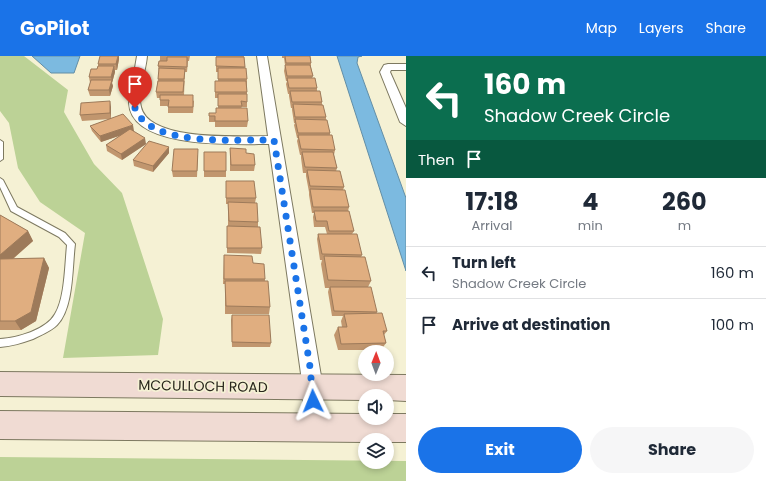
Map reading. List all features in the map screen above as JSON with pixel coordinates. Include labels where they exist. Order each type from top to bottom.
[{"type":"main road","name":"MCCULLOCH ROAD","points":[[0,384],[406,388]]},
{"type":"main road","points":[[0,425],[406,428]]},
{"type":"street","points":[[142,56],[135,108],[138,116],[149,126],[172,135],[193,138],[274,140]]},
{"type":"street","points":[[262,56],[313,388],[313,428]]},
{"type":"street","points":[[406,67],[388,67],[384,72],[406,122]]},
{"type":"lane","points":[[0,142],[0,159]]},
{"type":"lane","points":[[0,180],[14,209],[62,235],[71,244],[65,292],[57,318],[34,335],[0,343]]},
{"type":"green space","points":[[0,56],[24,56],[68,90],[64,112],[94,164],[122,193],[163,319],[158,355],[63,358],[85,233],[40,202],[18,168],[9,123],[0,111]]},
{"type":"green space","points":[[0,457],[358,461],[358,469],[394,469],[394,461],[406,461],[406,481],[0,481]]},
{"type":"water","points":[[32,56],[80,56],[74,73],[51,73]]},
{"type":"water","points":[[337,56],[362,56],[358,57],[357,63],[406,198],[406,271]]},
{"type":"building","points":[[100,56],[118,56],[116,64],[98,64]]},
{"type":"building","points":[[285,56],[310,56],[311,63],[286,63]]},
{"type":"building","points":[[167,57],[187,57],[187,67],[158,66],[159,61],[167,61]]},
{"type":"building","points":[[216,57],[244,57],[245,67],[216,66]]},
{"type":"building","points":[[285,65],[310,65],[313,76],[287,76]]},
{"type":"building","points":[[98,66],[114,66],[111,77],[89,77],[91,69],[97,69]]},
{"type":"building","points":[[159,68],[185,69],[184,79],[158,79]]},
{"type":"building","points":[[218,68],[246,68],[247,79],[218,79]]},
{"type":"building","points":[[287,78],[315,78],[317,88],[289,88]]},
{"type":"building","points":[[91,80],[112,80],[109,90],[88,90]]},
{"type":"building","points":[[158,81],[184,81],[183,92],[156,92]]},
{"type":"building","points":[[215,81],[246,81],[247,92],[215,92]]},
{"type":"building","points":[[290,91],[320,91],[322,102],[292,102]]},
{"type":"building","points":[[218,94],[247,94],[247,102],[241,101],[242,106],[218,106]]},
{"type":"building","points":[[160,95],[193,95],[193,107],[168,107],[169,100],[160,100]]},
{"type":"building","points":[[110,101],[110,113],[80,115],[81,103]]},
{"type":"building","points":[[293,104],[323,105],[326,117],[295,117]]},
{"type":"building","points":[[216,108],[247,108],[248,121],[215,121],[215,116],[209,116],[209,113],[216,113]]},
{"type":"building","points":[[123,114],[133,125],[100,136],[90,126]]},
{"type":"building","points":[[295,119],[327,120],[330,133],[298,133]]},
{"type":"building","points":[[130,129],[145,138],[121,154],[106,145]]},
{"type":"building","points":[[298,135],[332,135],[335,150],[301,149]]},
{"type":"building","points":[[149,141],[169,147],[153,166],[133,160]]},
{"type":"building","points":[[230,148],[246,149],[246,153],[254,154],[255,165],[231,165]]},
{"type":"building","points":[[174,149],[198,149],[197,171],[172,171]]},
{"type":"building","points":[[204,152],[226,152],[226,171],[204,171]]},
{"type":"building","points":[[302,152],[333,152],[337,168],[305,167]]},
{"type":"building","points":[[307,170],[340,171],[344,187],[310,186]]},
{"type":"building","points":[[226,181],[254,181],[256,198],[226,198]]},
{"type":"building","points":[[310,189],[345,190],[349,207],[313,207]]},
{"type":"building","points":[[228,202],[257,203],[258,222],[229,221]]},
{"type":"building","points":[[314,211],[349,211],[354,231],[329,231],[327,221],[316,221]]},
{"type":"building","points":[[0,215],[28,231],[0,255]]},
{"type":"building","points":[[227,226],[260,227],[262,248],[227,248]]},
{"type":"building","points":[[318,234],[357,234],[362,255],[322,254]]},
{"type":"building","points":[[224,255],[252,256],[253,263],[264,264],[265,279],[224,279]]},
{"type":"building","points":[[324,256],[365,257],[371,281],[328,280]]},
{"type":"building","points":[[44,258],[31,312],[15,321],[0,321],[0,259]]},
{"type":"building","points":[[225,281],[268,281],[270,307],[226,306]]},
{"type":"building","points":[[330,287],[371,287],[377,312],[334,311]]},
{"type":"building","points":[[382,313],[387,331],[383,331],[386,343],[341,344],[338,327],[347,327],[344,314]]},
{"type":"building","points":[[232,315],[269,315],[271,343],[232,342]]},
{"type":"route","points":[[135,108],[138,116],[149,126],[172,135],[193,138],[274,140],[310,367],[313,401]]}]
